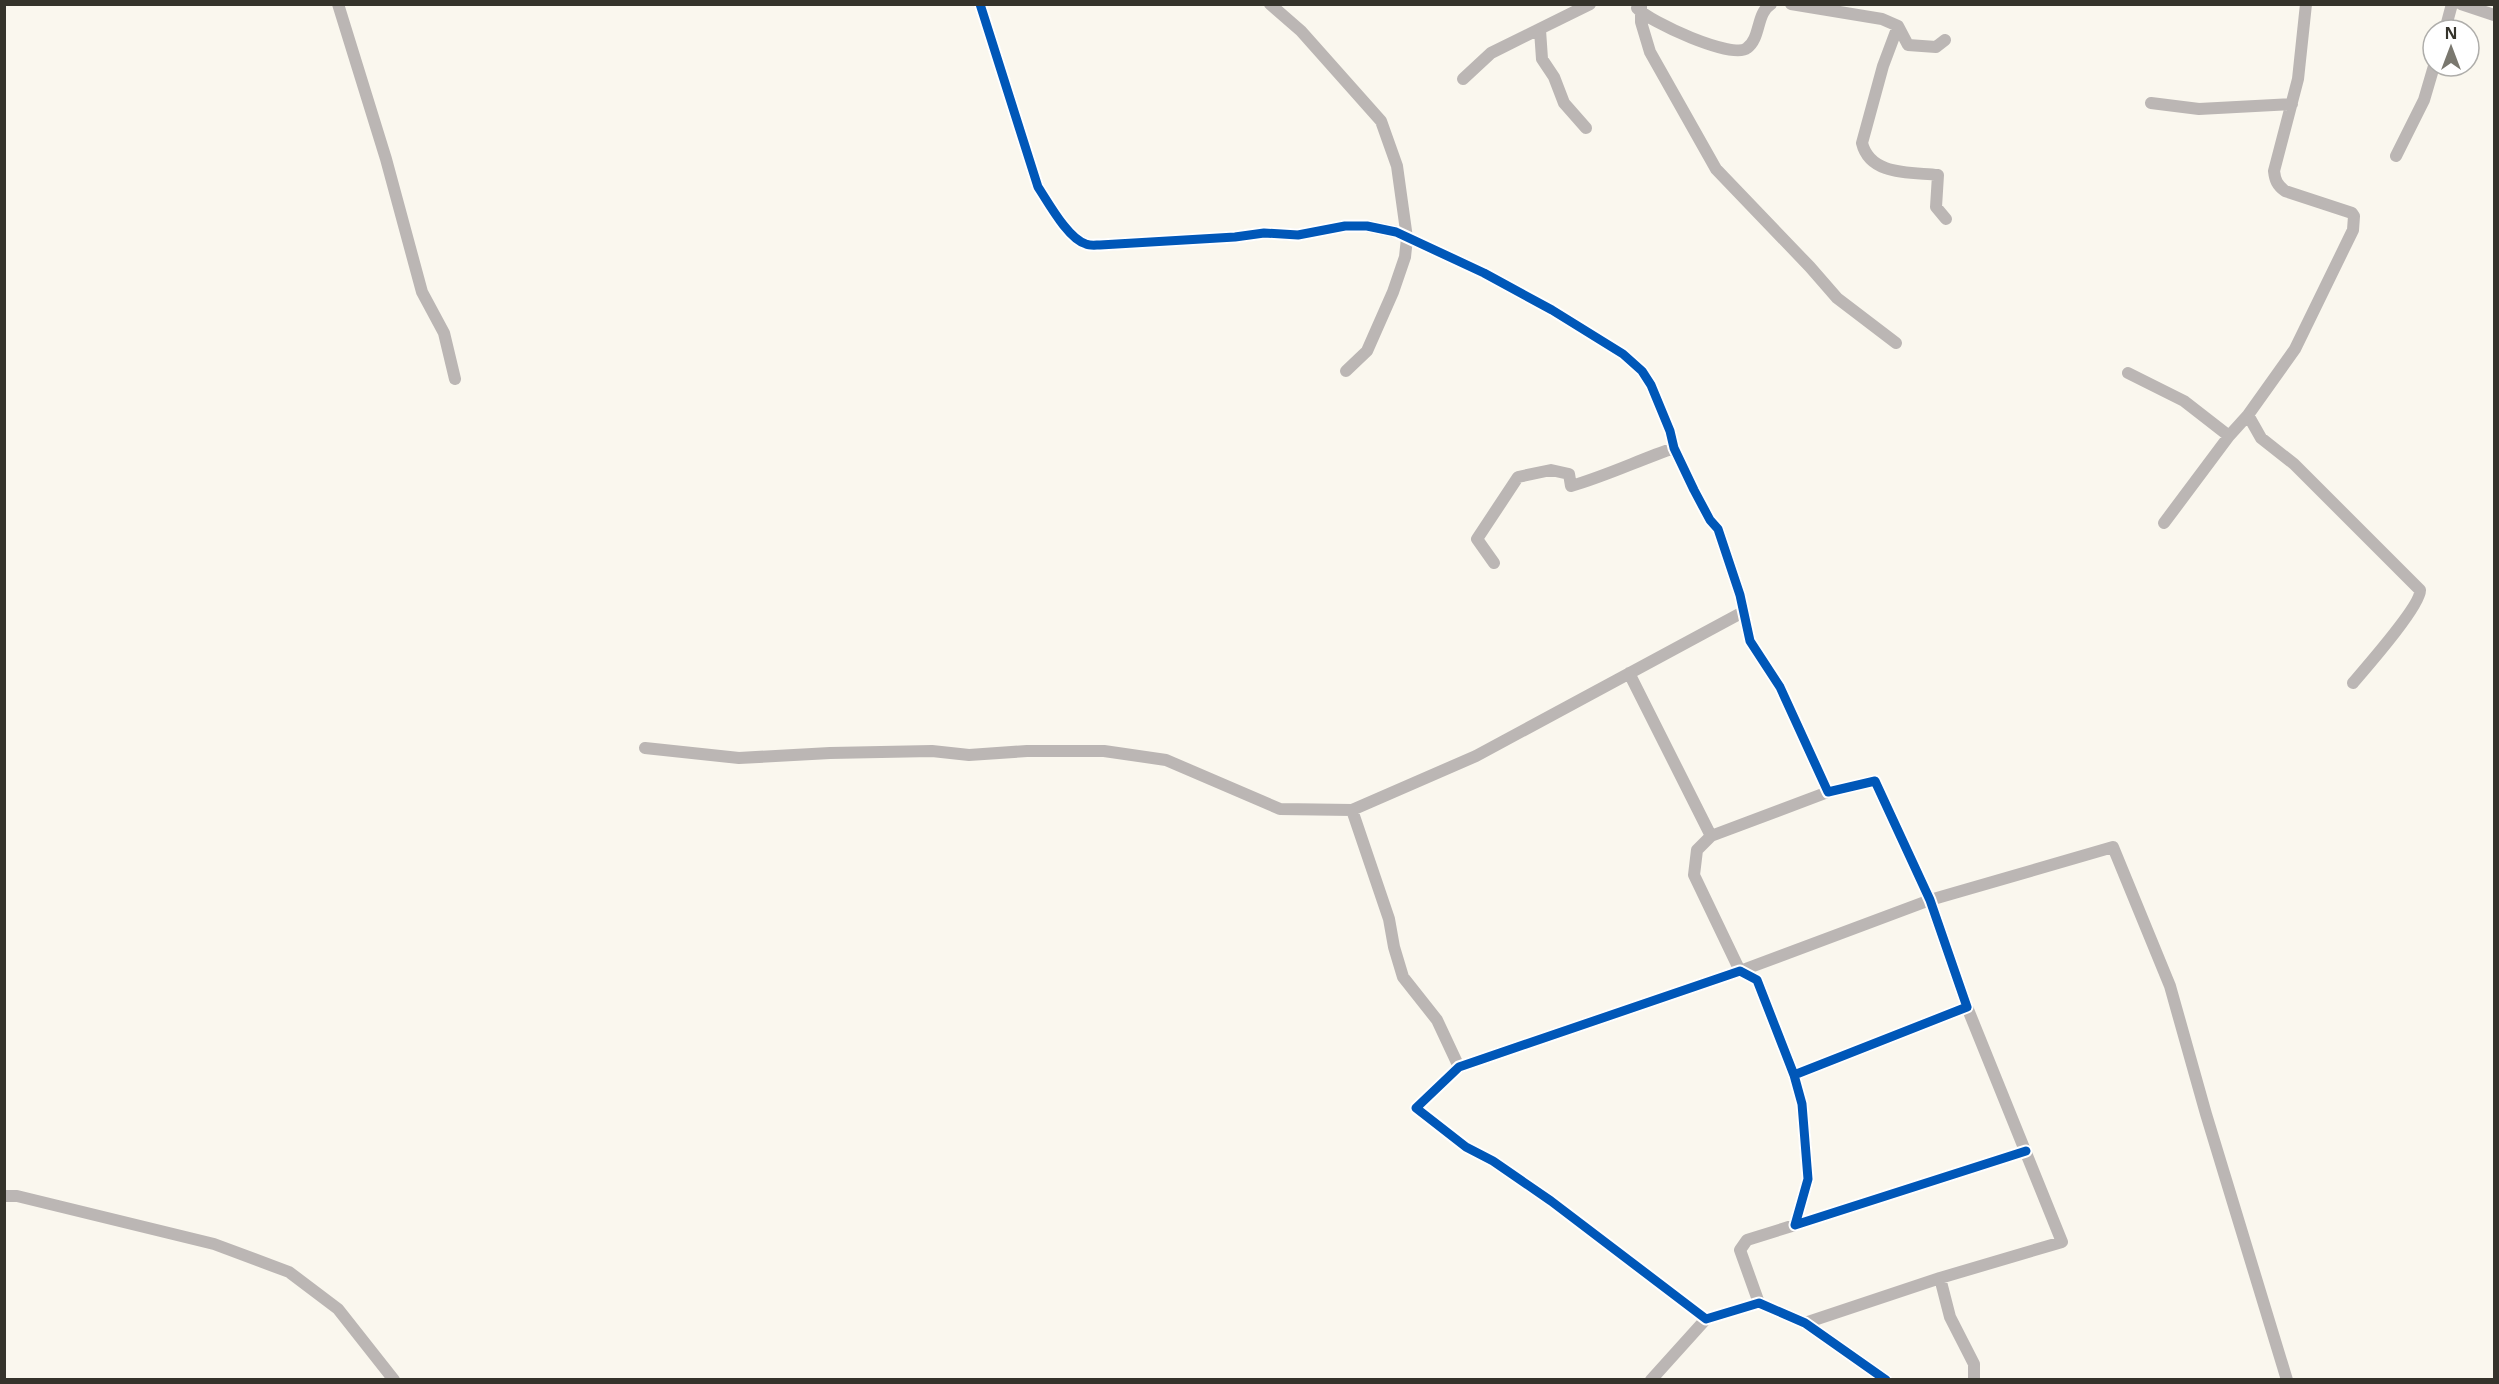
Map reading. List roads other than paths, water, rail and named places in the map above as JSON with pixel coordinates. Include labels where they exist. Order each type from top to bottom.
[{"type":"street","points":[[338,4],[386,159],[422,292],[444,333],[455,379]]},
{"type":"street","points":[[980,4],[1038,186],[1053,210],[1078,240],[1087,245],[1235,237],[1264,233],[1299,236],[1346,226],[1367,226],[1407,237],[1530,297],[1623,354],[1642,371],[1651,385],[1670,431],[1674,448],[1694,490],[1710,520],[1718,529],[1750,641],[1780,687],[1828,792]]},
{"type":"street","points":[[1270,4],[1301,31],[1381,121],[1397,166],[1407,237],[1405,257],[1400,276],[1367,351],[1346,371]]},
{"type":"street","points":[[1464,79],[1491,53],[1590,4]]},
{"type":"street","points":[[1639,7],[1656,23],[1684,35],[1738,51],[1747,49],[1752,43],[1766,8],[1771,4]]},
{"type":"street","points":[[1791,4],[1882,19],[1898,26],[1908,45],[1936,47],[1945,40]]},
{"type":"street","points":[[2164,523],[2229,436],[2248,415],[2295,349],[2354,222],[2352,213],[2285,191],[2278,186],[2274,171],[2298,79],[2306,4]]},
{"type":"street","points":[[2461,4],[2494,15]]},
{"type":"street","points":[[1639,7],[1650,52],[1716,169],[1837,298],[1896,343]]},
{"type":"street","points":[[1898,26],[1882,66],[1862,143],[1871,160],[1887,170],[1938,174],[1936,207],[1946,219]]},
{"type":"street","points":[[1540,30],[1542,60],[1554,77],[1564,103],[1586,128]]},
{"type":"street","points":[[2396,156],[2424,100],[2430,78]]},
{"type":"street","points":[[2151,104],[2199,109],[2292,104]]},
{"type":"street","points":[[2128,373],[2184,400],[2229,436]]},
{"type":"street","points":[[2248,415],[2261,438],[2294,464],[2420,590],[2419,598],[2395,633],[2354,683]]},
{"type":"street","points":[[1494,563],[1478,539],[1518,477],[1551,470],[1569,474],[1571,486],[1600,478],[1611,471],[1674,448]]},
{"type":"street","points":[[645,748],[739,758],[932,751],[969,754],[1104,751],[1166,760],[1280,809],[1352,810],[1476,756],[1743,612]]},
{"type":"street","points":[[1629,673],[1711,836]]},
{"type":"street","points":[[1795,1225],[1808,1179],[1802,1104],[1794,1074],[1757,980],[1740,971],[1694,875],[1696,850],[1711,836],[1828,792],[1875,781],[1930,900],[1967,1007],[2062,1242],[1940,1278],[1805,1323]]},
{"type":"street","points":[[1352,810],[1389,919],[1403,977],[1437,1020],[1459,1067]]},
{"type":"street","points":[[1706,1319],[1551,1201],[1493,1161],[1466,1147],[1416,1108],[1459,1067],[1740,971],[1930,900],[2113,847],[2170,986],[2206,1114],[2287,1380]]},
{"type":"street","points":[[1794,1074],[1967,1007]]},
{"type":"street","points":[[1759,1303],[1740,1250],[1747,1240],[2026,1151]]},
{"type":"street","points":[[4,1196],[17,1196],[214,1244],[289,1272],[338,1309],[394,1380]]},
{"type":"street","points":[[1940,1278],[1950,1317],[1974,1364],[1974,1380]]},
{"type":"street","points":[[1651,1380],[1706,1319],[1759,1303],[1805,1323],[1886,1380]]}]
